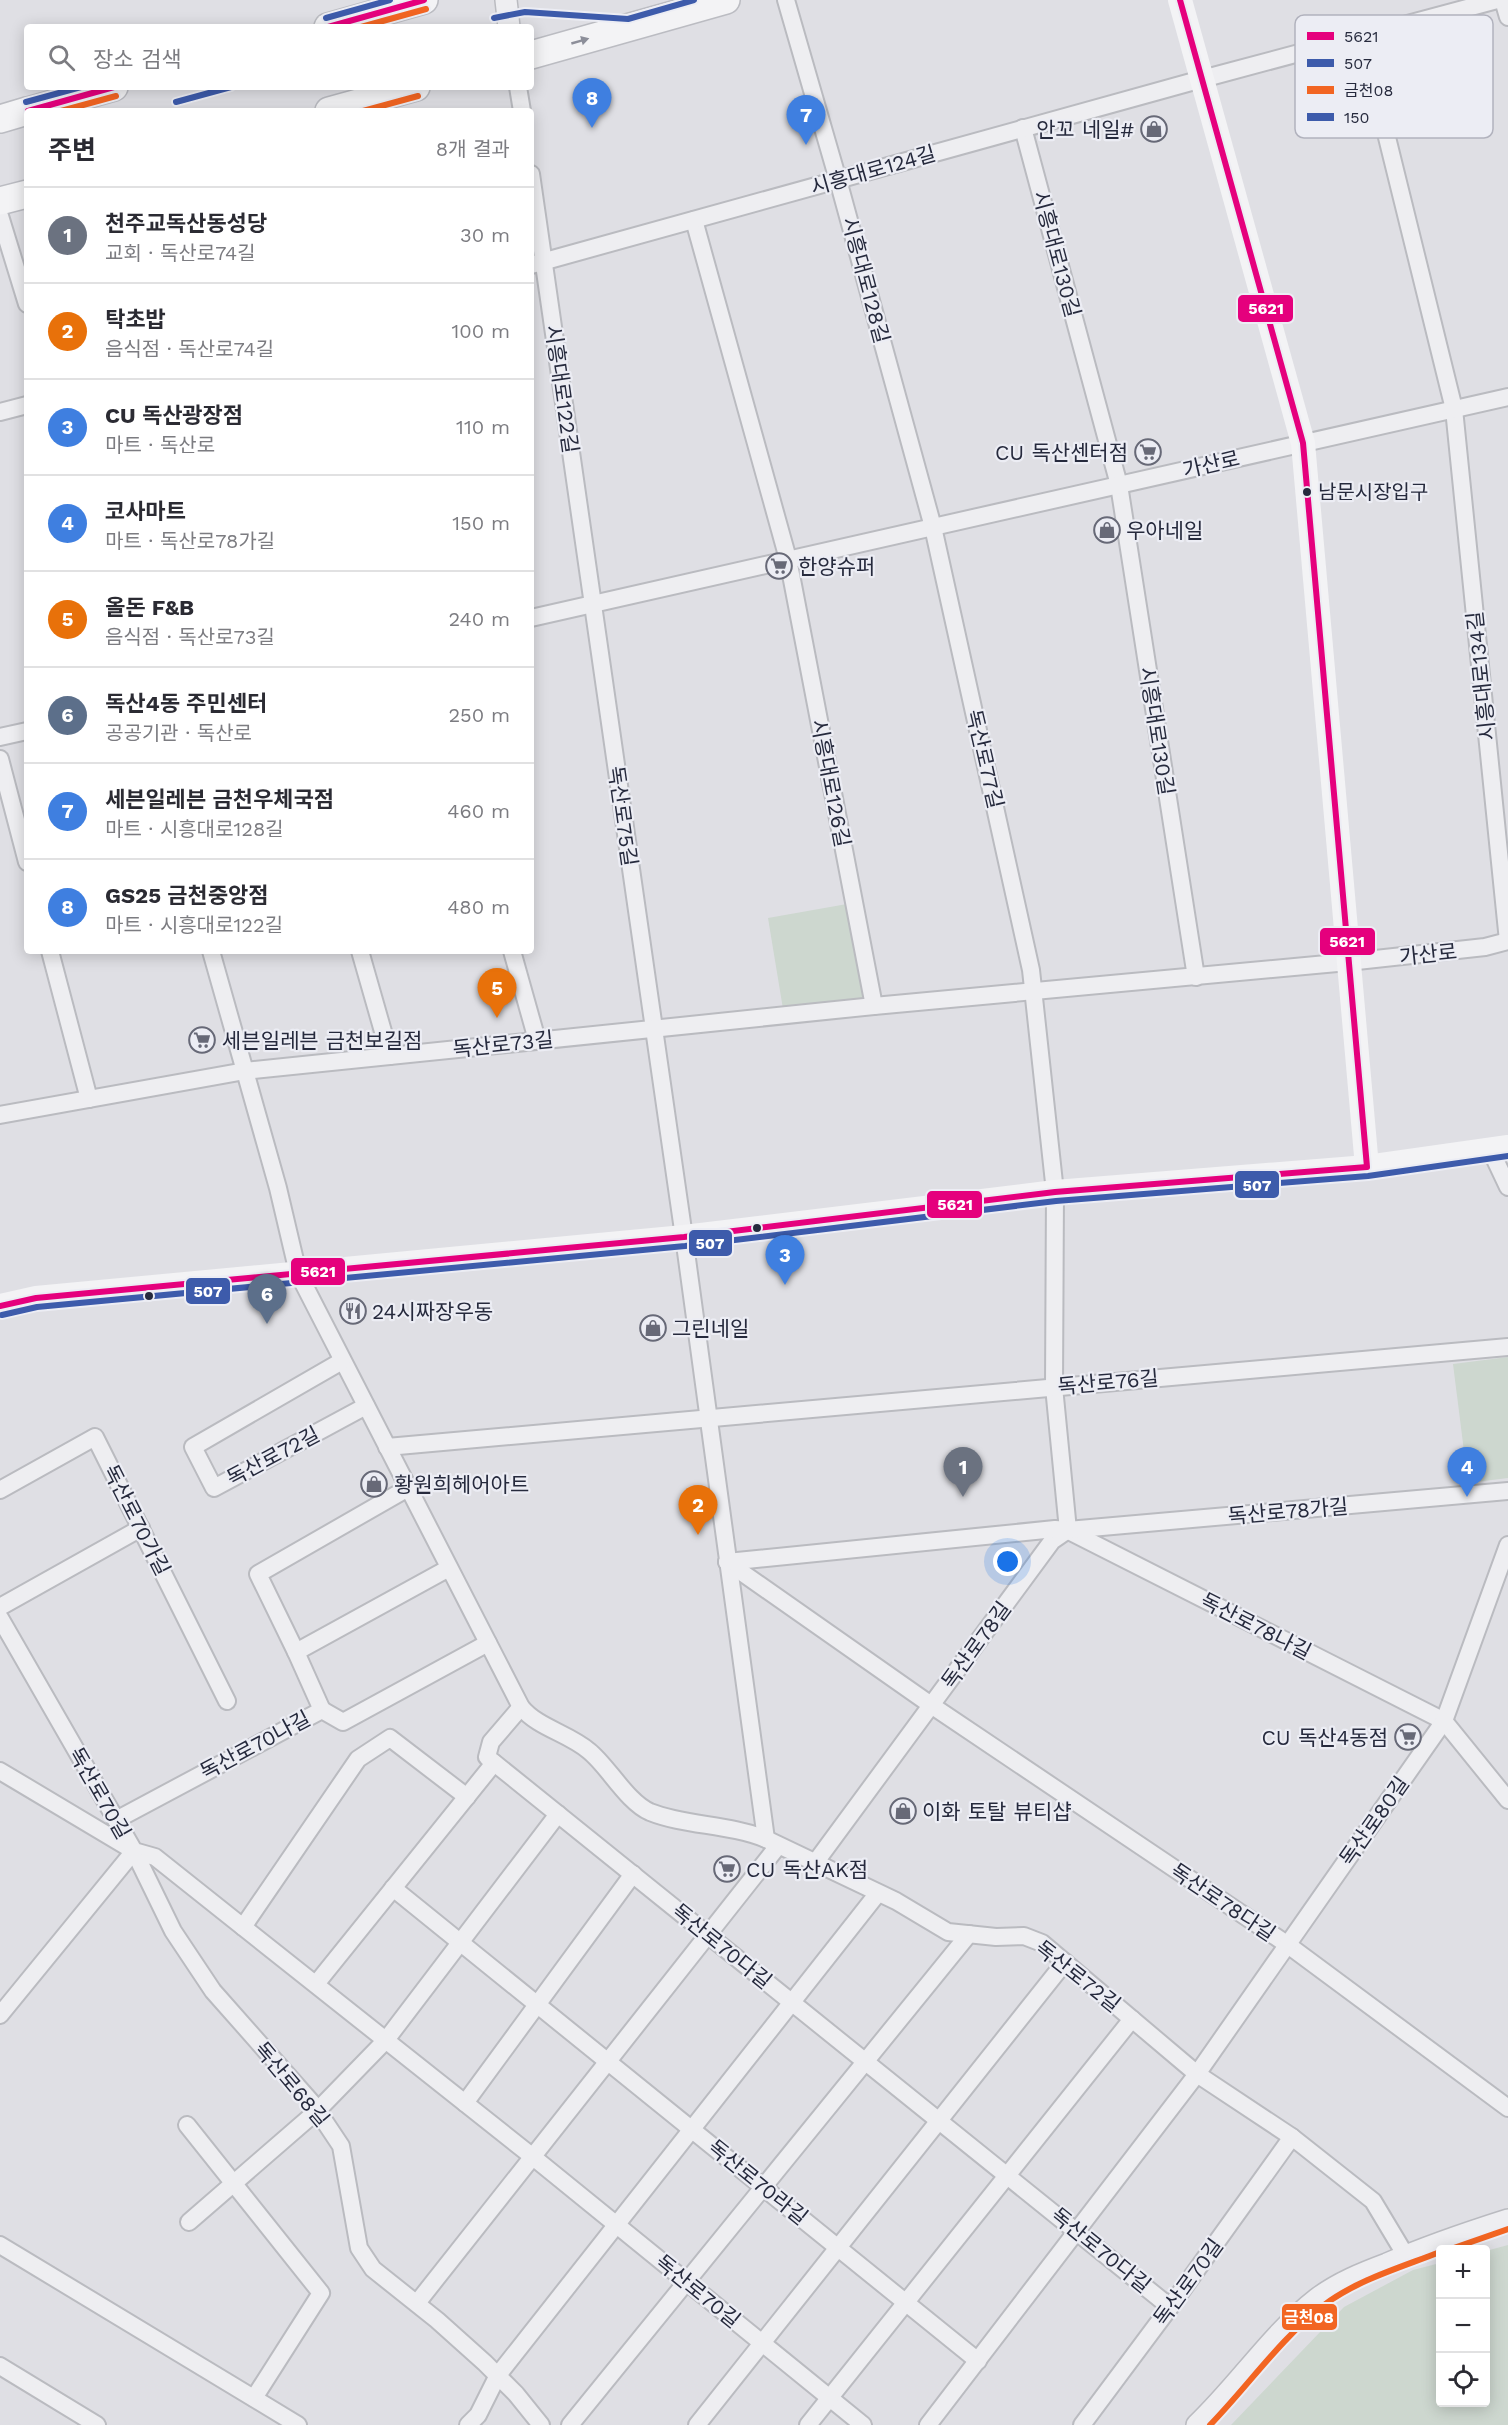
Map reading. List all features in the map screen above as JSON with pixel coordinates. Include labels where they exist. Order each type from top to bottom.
[{"type":"main road","points":[[338,24],[424,0]]},
{"type":"main road","points":[[534,54],[726,0]]},
{"type":"main road","points":[[1180,0],[1303,443],[1367,1167]]},
{"type":"main road","points":[[39,108],[103,90]]},
{"type":"main road","points":[[340,108],[405,90]]},
{"type":"main road","points":[[0,119],[24,112]]},
{"type":"main road","points":[[0,201],[24,195]]},
{"type":"main road","points":[[0,1306],[36,1298],[684,1237],[1055,1192],[1367,1167],[1499,1149]]},
{"type":"street","points":[[506,0],[509,24]]},
{"type":"street","name":"시흥대로128길","points":[[786,0],[933,527]]},
{"type":"street","points":[[1441,15],[1497,0]]},
{"type":"street","points":[[1503,0],[1508,17]]},
{"type":"street","points":[[1202,79],[1295,54]]},
{"type":"street","name":"시흥대로124길","points":[[537,263],[1202,79]]},
{"type":"street","points":[[518,90],[522,108]]},
{"type":"street","name":"시흥대로130길","points":[[1023,128],[1119,485],[1196,977]]},
{"type":"street","name":"시흥대로134길","points":[[1387,138],[1455,409],[1508,941]]},
{"type":"street","points":[[0,216],[24,294]]},
{"type":"street","name":"시흥대로122길","points":[[534,218],[537,263],[593,604]]},
{"type":"street","name":"시흥대로126길","points":[[694,220],[788,560],[874,1006]]},
{"type":"street","points":[[1455,409],[1508,397]]},
{"type":"street","points":[[0,412],[24,406]]},
{"type":"street","name":"가산로","points":[[1119,485],[1455,409]]},
{"type":"street","points":[[534,617],[1119,485]]},
{"type":"street","name":"독산로77길","points":[[933,527],[1035,992],[1055,1192]]},
{"type":"street","name":"독산로75길","points":[[593,604],[684,1237],[727,1562],[772,1842]]},
{"type":"street","points":[[0,738],[24,732]]},
{"type":"street","points":[[0,759],[24,851]]},
{"type":"street","name":"가산로","points":[[1348,962],[1485,947],[1508,941]]},
{"type":"street","points":[[51,954],[89,1099]]},
{"type":"street","points":[[212,954],[278,1188],[298,1272]]},
{"type":"street","points":[[361,954],[390,1056]]},
{"type":"street","points":[[513,954],[537,1040]]},
{"type":"street","points":[[654,1028],[1348,962]]},
{"type":"street","name":"독산로73길","points":[[0,1115],[245,1071],[654,1028]]},
{"type":"street","points":[[1499,1149],[1508,1187]]},
{"type":"street","points":[[1055,1192],[1054,1387],[1068,1530]]},
{"type":"street","name":"독산로72길","points":[[298,1272],[521,1707],[530,1718],[572,1738],[590,1751],[619,1786],[649,1812],[748,1832],[896,1901],[948,1932],[996,1937],[1024,1936],[1042,1943],[1197,2074],[1292,2137],[1372,2201],[1406,2256]]},
{"type":"street","name":"독산로76길","points":[[707,1418],[1508,1347]]},
{"type":"street","name":"독산로72길","points":[[342,1361],[193,1448],[214,1488],[366,1406]]},
{"type":"street","points":[[387,1447],[707,1418]]},
{"type":"street","name":"독산로70가길","points":[[0,1490],[95,1437],[227,1701]]},
{"type":"street","points":[[322,1710],[258,1574],[408,1488]]},
{"type":"street","name":"독산로78가길","points":[[727,1562],[1055,1529],[1068,1530],[1508,1491]]},
{"type":"street","points":[[0,1607],[141,1528]]},
{"type":"street","name":"독산로78길","points":[[814,1863],[1052,1541],[1068,1530]]},
{"type":"street","name":"독산로78나길","points":[[1068,1530],[1444,1721]]},
{"type":"street","name":"독산로80길","points":[[1197,2074],[1444,1721],[1508,1545]]},
{"type":"street","name":"독산로78다길","points":[[727,1562],[931,1706],[1288,1945],[1508,2108]]},
{"type":"street","points":[[296,1652],[449,1568]]},
{"type":"street","name":"독산로70길","points":[[0,1618],[134,1851],[155,1857],[533,2157],[863,2425]]},
{"type":"street","name":"독산로70나길","points":[[116,1820],[322,1710],[343,1722],[488,1642]]},
{"type":"street","points":[[316,1984],[494,1763],[487,1757],[491,1743],[521,1707]]},
{"type":"street","points":[[1444,1721],[1508,1800]]},
{"type":"street","points":[[243,1927],[358,1760],[390,1738],[467,1797]]},
{"type":"street","name":"독산로70다길","points":[[494,1763],[1170,2307]]},
{"type":"street","points":[[0,1771],[134,1851],[2,2007]]},
{"type":"street","points":[[189,2222],[317,2111],[387,2040],[558,1814]]},
{"type":"street","points":[[417,2303],[709,1936],[772,1842]]},
{"type":"street","name":"독산로68길","points":[[134,1851],[173,1931],[213,1991],[317,2111],[341,2146],[359,2248],[373,2269],[417,2303],[498,2375],[541,2425]]},
{"type":"street","points":[[465,2103],[633,1875]]},
{"type":"street","name":"독산로70라길","points":[[393,1888],[460,1944],[610,2061],[978,2361]]},
{"type":"street","points":[[468,2425],[478,2415],[498,2375],[878,1893]]},
{"type":"street","points":[[570,2425],[969,1934]]},
{"type":"street","points":[[697,2425],[1065,1962]]},
{"type":"street","points":[[808,2425],[1132,2019]]},
{"type":"street","points":[[928,2425],[1197,2074]]},
{"type":"street","points":[[187,2125],[321,2293],[254,2398]]},
{"type":"street","name":"독산로70길","points":[[1082,2425],[1292,2137]]},
{"type":"street","points":[[1197,2425],[1219,2404],[1291,2321],[1319,2297],[1351,2278],[1508,2220]]},
{"type":"street","points":[[0,2245],[298,2425]]},
{"type":"street","points":[[0,2366],[97,2425]]},
{"type":"shaded area","points":[[847,904],[864,999],[783,1009],[768,918]]},
{"type":"shaded area","points":[[1508,1357],[1508,1478],[1468,1483],[1453,1364]]},
{"type":"shaded area","points":[[1508,2245],[1508,2425],[1231,2425],[1344,2307],[1413,2270],[1436,2264],[1436,2407],[1490,2407],[1490,2250]]},
{"type":"transit line","name":"150","points":[[326,18],[390,0]]},
{"type":"transit line","name":"5621","points":[[339,24],[424,0]]},
{"type":"transit line","name":"150","points":[[494,18],[525,12],[628,19],[694,0]]},
{"type":"transit line","name":"5621","points":[[0,1306],[36,1298],[684,1237],[1055,1192],[1367,1167],[1303,443],[1180,0]]},
{"type":"transit line","name":"금천08","points":[[372,24],[426,9]]},
{"type":"transit line","name":"150","points":[[26,102],[70,90]]},
{"type":"transit line","name":"5621","points":[[39,108],[103,90]]},
{"type":"transit line","name":"150","points":[[176,102],[220,90]]},
{"type":"transit line","name":"금천08","points":[[72,108],[116,96]]},
{"type":"transit line","name":"금천08","points":[[374,108],[418,96]]},
{"type":"transit line","name":"507","points":[[2,1315],[37,1307],[685,1246],[1056,1201],[1368,1176],[1508,1156]]},
{"type":"transit line","name":"금천08","points":[[1462,2245],[1508,2229]]},
{"type":"transit line","name":"금천08","points":[[1210,2425],[1293,2333],[1324,2305],[1365,2281],[1436,2254]]},
{"type":"place","name":"GS25 금천중앙점","points":[[592,128]]},
{"type":"place","name":"안꼬 네일#","points":[[1154,129]]},
{"type":"place","name":"세븐일레븐 금천우체국점","points":[[806,145]]},
{"type":"place","name":"CU 독산센터점","points":[[1148,452]]},
{"type":"place","name":"남문시장입구","points":[[1307,492]]},
{"type":"place","name":"우아네일","points":[[1107,530]]},
{"type":"place","name":"한양슈퍼","points":[[779,566]]},
{"type":"place","name":"올돈 F&B","points":[[497,1018]]},
{"type":"place","name":"세븐일레븐 금천보길점","points":[[202,1040]]},
{"type":"place","name":"CU 독산광장점","points":[[785,1285]]},
{"type":"place","name":"24시짜장우동","points":[[353,1311]]},
{"type":"place","name":"독산4동 주민센터","points":[[267,1324]]},
{"type":"place","name":"그린네일","points":[[653,1328]]},
{"type":"place","name":"황원희헤어아트","points":[[374,1484]]},
{"type":"place","name":"천주교독산동성당","points":[[963,1497]]},
{"type":"place","name":"코사마트","points":[[1467,1497]]},
{"type":"place","name":"탁초밥","points":[[698,1535]]},
{"type":"place","name":"CU 독산4동점","points":[[1408,1737]]},
{"type":"place","name":"이화 토탈 뷰티샵","points":[[903,1811]]},
{"type":"place","name":"CU 독산AK점","points":[[727,1869]]}]
